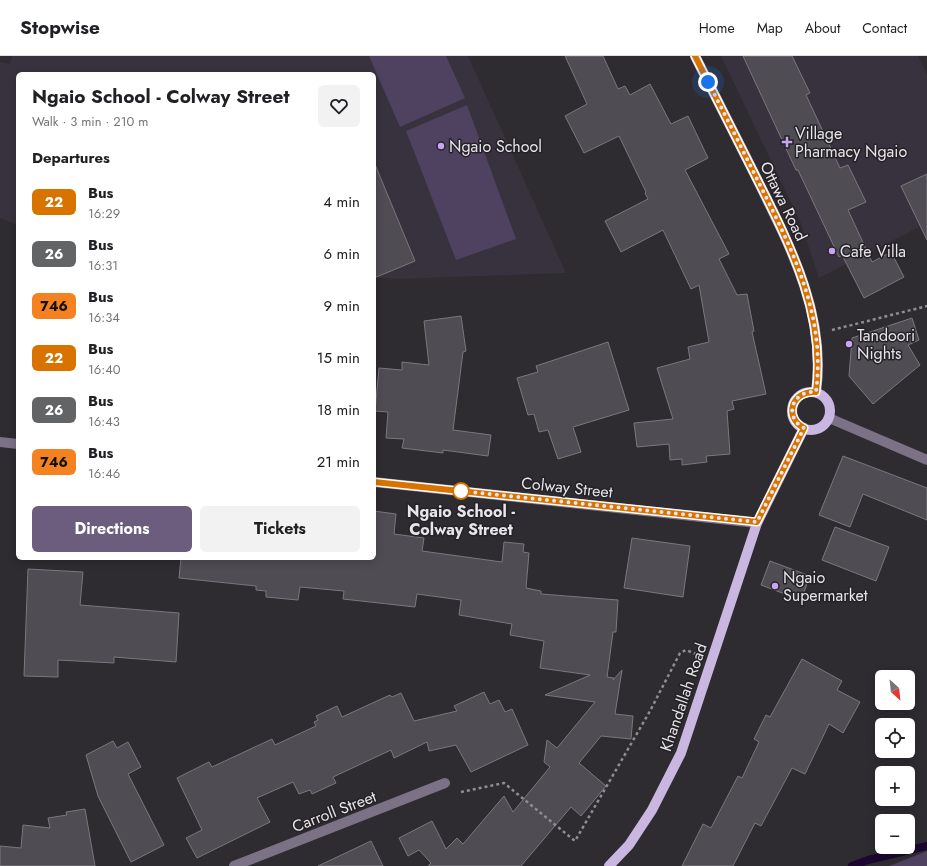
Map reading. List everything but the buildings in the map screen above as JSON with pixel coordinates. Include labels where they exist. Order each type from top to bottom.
[{"type":"main road","name":"Ottawa Road","points":[[695,56],[793,252],[810,302],[817,334],[818,371],[816,392]]},
{"type":"main road","points":[[816,392],[827,399],[830,405],[829,418],[821,427],[816,429],[804,428],[799,425],[792,415],[794,402],[803,393],[816,392]]},
{"type":"main road","points":[[757,522],[804,428]]},
{"type":"main road","name":"Khandallah Road","points":[[609,866],[629,845],[652,810],[681,753],[757,522]]},
{"type":"street","points":[[829,418],[927,460]]},
{"type":"street","points":[[0,442],[16,444]]},
{"type":"street","name":"Colway Street","points":[[376,482],[757,522]]},
{"type":"street","name":"Carroll Street","points":[[234,866],[445,783]]},
{"type":"path","points":[[817,334],[927,306]]},
{"type":"path","points":[[445,783],[463,793],[504,783],[575,841],[650,711],[680,653],[686,650],[712,660]]},
{"type":"shaded area","name":"Ngaio School","points":[[12,56],[468,56],[566,273],[397,279],[376,277],[376,72],[16,72],[16,224],[0,218],[0,62],[10,64]]},
{"type":"shaded area","points":[[369,56],[446,56],[465,98],[400,127]]},
{"type":"shaded area","points":[[721,56],[918,56],[927,74],[927,223],[819,278],[800,221]]},
{"type":"shaded area","points":[[467,105],[516,239],[456,260],[406,131]]},
{"type":"shaded area","points":[[927,851],[927,866],[889,866]]},
{"type":"waterway","points":[[852,866],[868,860],[927,846]]},
{"type":"bus line","name":"22","points":[[376,482],[757,522],[782,476],[804,428],[799,425],[792,415],[794,402],[803,393],[809,391],[816,392],[818,371],[817,334],[810,302],[793,252],[695,56]]},
{"type":"place","name":"Village Pharmacy Ngaio","points":[[787,142]]},
{"type":"place","name":"Ngaio School","points":[[441,146]]},
{"type":"place","name":"Cafe Villa","points":[[832,251]]},
{"type":"place","name":"Tandoori Nights","points":[[849,344]]},
{"type":"place","name":"Ngaio School - Colway Street","points":[[461,491]]},
{"type":"place","name":"Ngaio Supermarket","points":[[775,586]]},
{"type":"route","points":[[461,491],[757,522],[782,476],[804,428],[799,425],[792,415],[794,402],[803,393],[809,391],[816,392],[818,371],[817,334],[810,302],[793,252],[708,82]]}]
